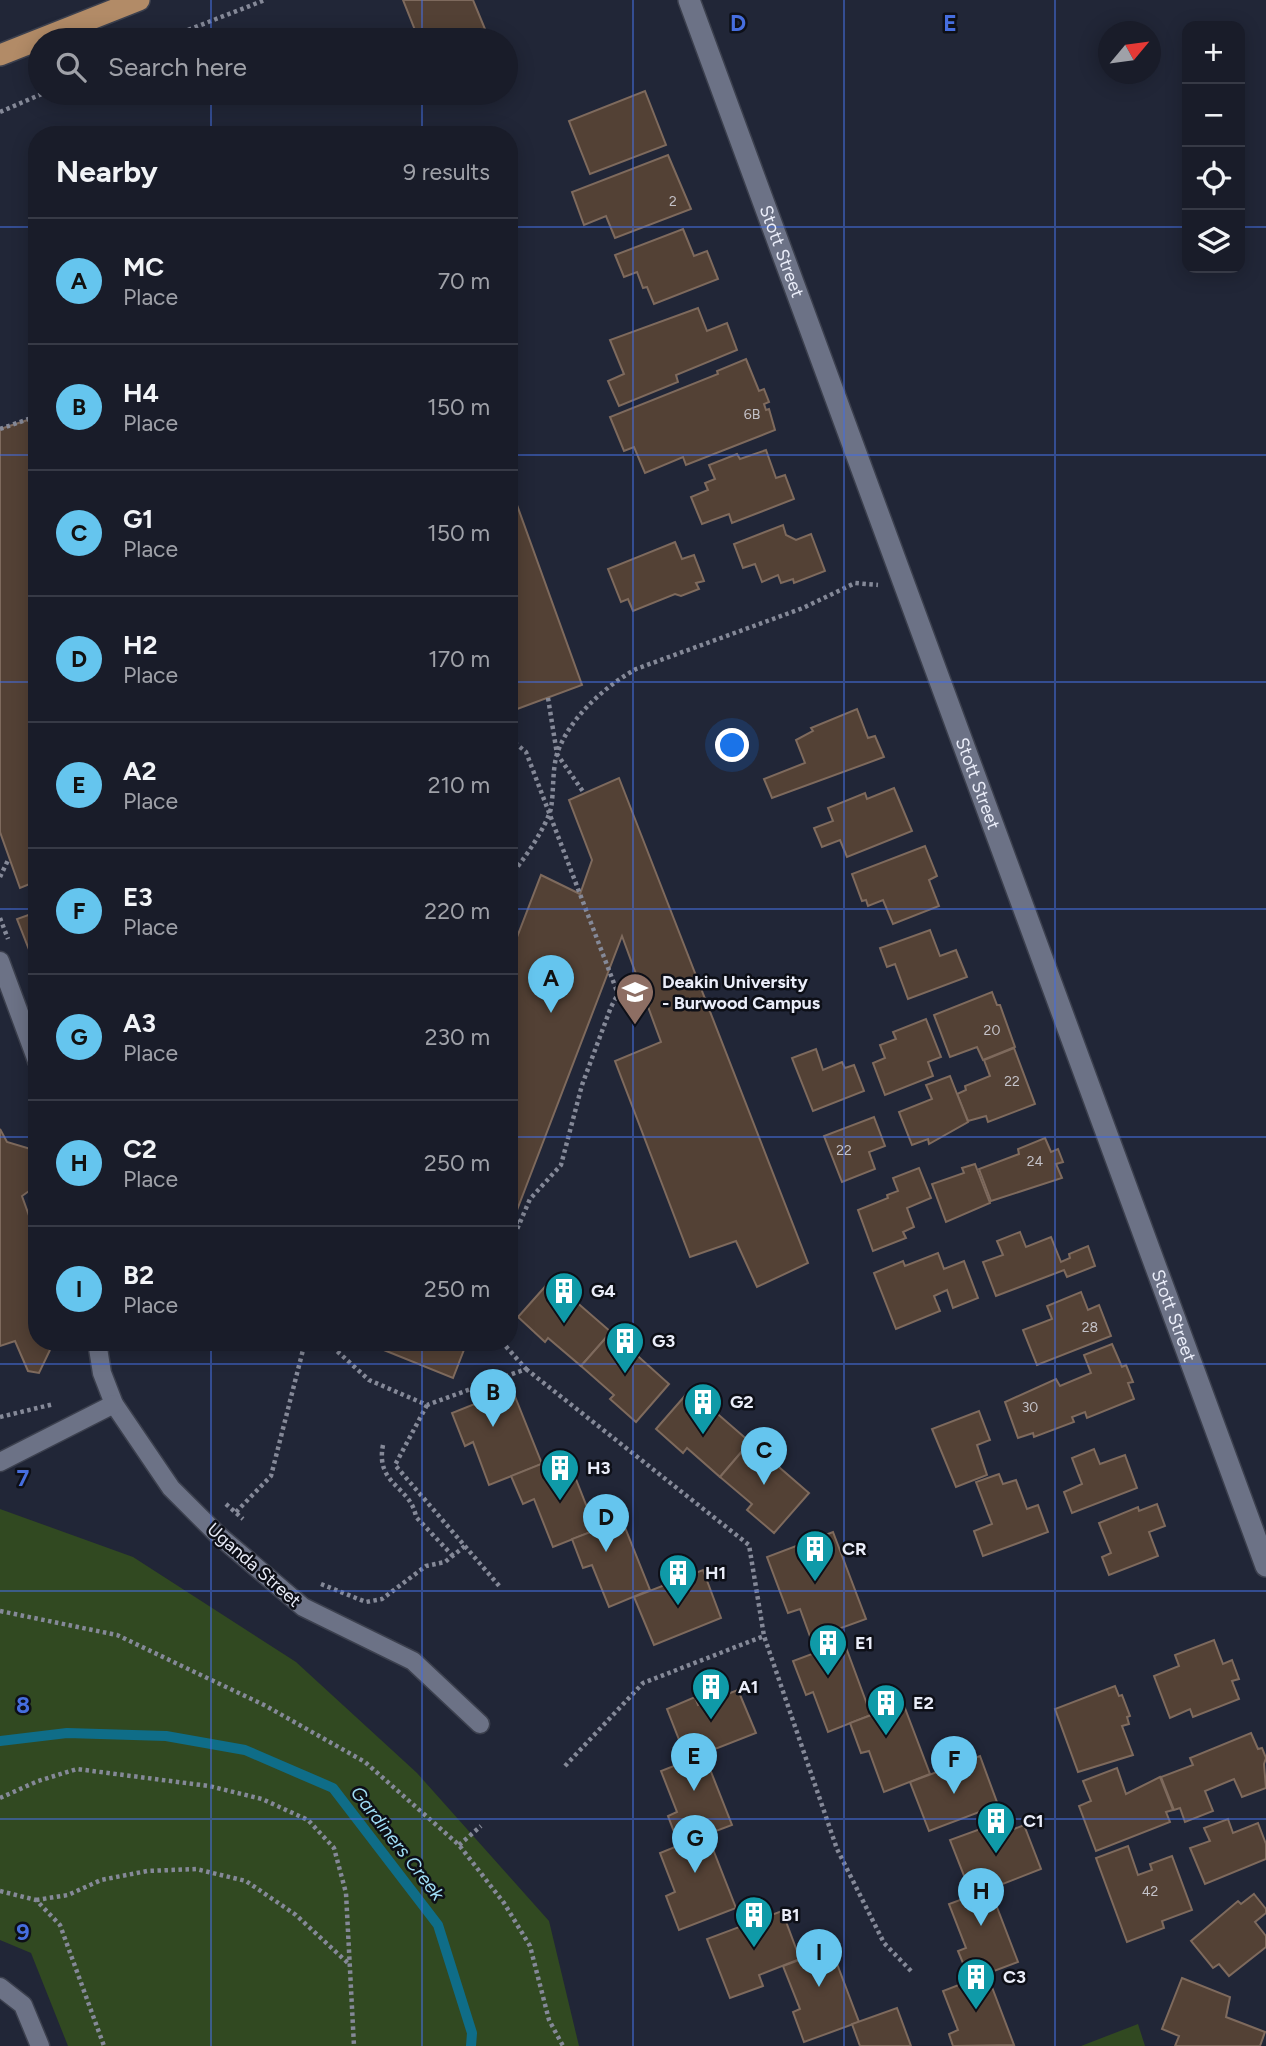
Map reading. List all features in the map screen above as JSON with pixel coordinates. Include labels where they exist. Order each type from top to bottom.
[{"type":"main road","points":[[68,28],[139,0]]},
{"type":"main road","points":[[0,55],[28,44]]},
{"type":"street","name":"Stott Street","points":[[689,0],[903,587],[1266,1566]]},
{"type":"lane","points":[[0,961],[28,1037]]},
{"type":"lane","name":"Uganda Street","points":[[98,1351],[102,1373],[114,1404],[171,1488],[217,1535],[303,1607],[413,1661],[480,1724]]},
{"type":"lane","points":[[0,1462],[114,1404]]},
{"type":"lane","points":[[0,1987],[23,2005],[40,2046]]},
{"type":"path","points":[[193,28],[265,0]]},
{"type":"path","points":[[0,112],[28,100]]},
{"type":"path","points":[[0,429],[28,419]]},
{"type":"path","points":[[557,754],[587,707],[616,680],[636,669],[803,608],[855,583],[903,587]]},
{"type":"path","points":[[518,867],[550,812],[557,754],[548,698]]},
{"type":"path","points":[[518,745],[526,752],[618,994]]},
{"type":"path","points":[[557,754],[584,793]]},
{"type":"path","points":[[0,877],[9,858]]},
{"type":"path","points":[[519,1222],[530,1199],[561,1165],[582,1085],[618,994],[638,984]]},
{"type":"path","points":[[217,1535],[271,1476],[303,1351]]},
{"type":"path","points":[[337,1351],[369,1380],[427,1405]]},
{"type":"path","points":[[510,1351],[526,1369],[749,1545],[764,1636],[837,1849],[884,1943],[911,1971]]},
{"type":"path","points":[[501,1588],[395,1465],[427,1405],[526,1369]]},
{"type":"path","points":[[0,1417],[56,1404]]},
{"type":"path","points":[[383,1445],[380,1461],[385,1475],[415,1510],[416,1517],[453,1556]]},
{"type":"path","points":[[236,1512],[245,1521]]},
{"type":"path","points":[[319,1584],[366,1602],[382,1599],[426,1566],[445,1562],[465,1546]]},
{"type":"path","points":[[0,1611],[117,1635],[266,1706],[365,1762],[459,1845],[504,1903],[530,1946],[549,2020],[563,2046]]},
{"type":"path","points":[[565,1766],[643,1683],[764,1636]]},
{"type":"path","points":[[0,1798],[38,1781],[78,1769],[209,1786],[262,1799],[308,1820],[334,1848],[346,1893],[354,2046]]},
{"type":"path","points":[[459,1845],[481,1826]]},
{"type":"path","points":[[0,1891],[36,1900],[68,1895],[102,1880],[147,1871],[197,1869],[246,1881],[296,1915],[349,1965]]},
{"type":"path","points":[[36,1900],[60,1925],[104,2046]]},
{"type":"green space","points":[[0,1509],[133,1557],[296,1662],[417,1773],[549,1921],[579,2046],[68,2046],[31,1953],[0,1940]]},
{"type":"green space","points":[[1138,2024],[1145,2046],[1081,2046]]},
{"type":"building","points":[[403,0],[473,0],[485,28],[414,28]]},
{"type":"building","points":[[645,91],[666,145],[590,174],[569,121]]},
{"type":"building","points":[[668,155],[691,209],[615,238],[606,216],[584,225],[572,192]]},
{"type":"building","points":[[683,229],[694,256],[707,251],[718,279],[654,304],[647,287],[643,288],[637,272],[624,277],[615,255]]},
{"type":"building","points":[[698,308],[707,331],[727,323],[737,350],[676,375],[678,382],[619,406],[608,381],[624,374],[610,340]]},
{"type":"building","points":[[746,359],[759,391],[764,389],[769,402],[764,404],[766,410],[769,409],[775,430],[686,465],[683,457],[645,473],[634,447],[624,451],[610,417],[718,374],[717,371]]},
{"type":"building","points":[[28,420],[28,885],[20,888],[0,832],[0,429]]},
{"type":"building","points":[[766,450],[776,478],[785,475],[794,499],[732,523],[729,514],[702,524],[691,497],[708,490],[705,483],[715,479],[709,465],[737,454],[740,459]]},
{"type":"building","points":[[518,508],[582,685],[518,709]]},
{"type":"building","points":[[783,525],[786,535],[796,540],[811,534],[825,571],[794,583],[793,579],[781,583],[778,575],[762,582],[755,564],[743,568],[734,544]]},
{"type":"building","points":[[675,542],[682,559],[694,555],[704,581],[696,583],[699,589],[681,596],[675,594],[633,611],[628,599],[621,602],[608,569]]},
{"type":"building","points":[[857,709],[868,738],[875,736],[884,757],[772,798],[764,779],[805,763],[796,740],[813,731],[811,728]]},
{"type":"building","points":[[619,778],[808,1263],[757,1287],[736,1241],[690,1257],[615,1061],[661,1042],[622,936],[518,1208],[518,935],[541,875],[580,894],[592,860],[569,800]]},
{"type":"building","points":[[894,788],[912,831],[847,857],[840,840],[822,847],[814,828],[833,821],[828,808],[865,793],[867,799]]},
{"type":"building","points":[[925,846],[937,876],[929,880],[939,906],[893,924],[883,900],[868,906],[866,900],[862,901],[852,874]]},
{"type":"building","points":[[28,915],[28,947],[17,919]]},
{"type":"building","points":[[930,930],[940,956],[956,950],[967,977],[908,999],[895,964],[887,967],[880,948]]},
{"type":"building","points":[[992,992],[997,1005],[1000,1005],[1015,1047],[983,1060],[977,1047],[950,1057],[934,1015]]},
{"type":"building","points":[[926,1019],[941,1057],[928,1062],[933,1076],[885,1095],[873,1063],[885,1058],[880,1045],[896,1039],[893,1032]]},
{"type":"building","points":[[1014,1048],[1035,1104],[988,1122],[986,1116],[968,1121],[957,1094],[966,1090],[965,1086],[990,1076],[984,1060]]},
{"type":"building","points":[[816,1049],[823,1070],[842,1062],[845,1068],[854,1065],[864,1091],[813,1111],[792,1058]]},
{"type":"building","points":[[950,1076],[968,1122],[929,1144],[928,1139],[912,1145],[899,1112],[932,1099],[926,1085]]},
{"type":"building","points":[[874,1117],[885,1146],[869,1152],[875,1169],[842,1182],[824,1136]]},
{"type":"building","points":[[0,1129],[7,1142],[28,1148],[28,1192],[22,1196],[28,1213],[28,1351],[50,1351],[39,1373],[28,1371],[15,1341],[0,1346]]},
{"type":"building","points":[[1045,1138],[1051,1152],[1058,1149],[1063,1162],[1056,1164],[1062,1178],[991,1201],[979,1169],[1019,1154],[1018,1149]]},
{"type":"building","points":[[975,1164],[990,1203],[946,1222],[932,1184],[964,1173],[962,1168]]},
{"type":"building","points":[[919,1168],[931,1198],[907,1208],[914,1227],[903,1232],[906,1238],[873,1251],[858,1210],[888,1198],[887,1195],[898,1191],[893,1178]]},
{"type":"building","points":[[1020,1232],[1026,1247],[1051,1237],[1061,1262],[1070,1258],[1069,1254],[1088,1246],[1095,1266],[1067,1277],[1064,1270],[996,1296],[983,1262],[1003,1255],[997,1241]]},
{"type":"building","points":[[938,1253],[944,1269],[964,1261],[978,1298],[953,1308],[947,1290],[934,1296],[940,1311],[896,1329],[874,1273],[903,1261],[905,1266]]},
{"type":"building","name":"G4","points":[[551,1280],[611,1332],[581,1366],[548,1338],[545,1342],[518,1317]]},
{"type":"building","points":[[1081,1292],[1088,1310],[1099,1305],[1111,1336],[1037,1365],[1023,1330],[1052,1319],[1047,1306]]},
{"type":"building","name":"G3","points":[[611,1332],[669,1384],[636,1422],[610,1399],[614,1395],[581,1366]]},
{"type":"building","points":[[1112,1344],[1122,1367],[1126,1365],[1133,1382],[1128,1383],[1134,1399],[1087,1418],[1085,1412],[1072,1417],[1074,1422],[1034,1437],[1033,1433],[1018,1438],[1005,1402],[1056,1379],[1060,1386],[1091,1373],[1084,1355]]},
{"type":"building","points":[[386,1351],[464,1351],[453,1378]]},
{"type":"building","points":[[512,1389],[542,1464],[489,1485],[473,1442],[465,1446],[452,1413]]},
{"type":"building","name":"G2","points":[[690,1390],[750,1442],[720,1477],[687,1448],[683,1453],[656,1429]]},
{"type":"building","points":[[979,1411],[990,1440],[977,1445],[987,1475],[956,1487],[932,1429]]},
{"type":"building","points":[[750,1442],[809,1493],[774,1533],[747,1510],[752,1504],[720,1477]]},
{"type":"building","points":[[1094,1449],[1100,1464],[1125,1455],[1137,1488],[1072,1513],[1064,1492],[1082,1484],[1072,1458]]},
{"type":"building","name":"H3","points":[[566,1454],[596,1530],[553,1547],[534,1499],[523,1504],[511,1476]]},
{"type":"building","points":[[999,1474],[1003,1484],[1016,1480],[1027,1509],[1038,1505],[1048,1532],[983,1556],[974,1531],[992,1524],[976,1482]]},
{"type":"building","points":[[1157,1504],[1165,1526],[1149,1532],[1158,1556],[1109,1575],[1102,1557],[1111,1553],[1099,1523],[1138,1507],[1139,1511]]},
{"type":"building","points":[[622,1520],[650,1590],[609,1607],[592,1565],[583,1568],[572,1539]]},
{"type":"building","name":"CR","points":[[833,1532],[866,1619],[811,1639],[800,1609],[788,1613],[767,1557]]},
{"type":"building","name":"H1","points":[[703,1570],[721,1618],[654,1645],[634,1597]]},
{"type":"building","points":[[1214,1640],[1223,1664],[1232,1660],[1239,1679],[1232,1681],[1239,1699],[1193,1717],[1190,1709],[1170,1718],[1154,1676],[1179,1666],[1175,1655]]},
{"type":"building","name":"E1","points":[[844,1642],[871,1715],[828,1732],[813,1692],[806,1695],[793,1661]]},
{"type":"building","points":[[1115,1686],[1119,1696],[1122,1695],[1130,1716],[1127,1717],[1129,1724],[1122,1726],[1133,1755],[1078,1772],[1055,1709]]},
{"type":"building","name":"A1","points":[[738,1690],[756,1733],[687,1760],[667,1709],[695,1697],[698,1705]]},
{"type":"building","name":"E2","points":[[903,1703],[930,1774],[884,1792],[869,1751],[861,1753],[850,1723]]},
{"type":"building","points":[[1251,1733],[1258,1749],[1262,1748],[1266,1758],[1266,1788],[1242,1797],[1234,1779],[1205,1791],[1213,1811],[1185,1822],[1180,1808],[1174,1810],[1161,1777],[1193,1765],[1190,1758]]},
{"type":"building","points":[[704,1754],[732,1825],[679,1845],[668,1816],[677,1812],[661,1771]]},
{"type":"building","points":[[980,1756],[998,1805],[929,1831],[910,1782]]},
{"type":"building","points":[[1117,1768],[1126,1794],[1160,1777],[1173,1810],[1166,1812],[1170,1822],[1096,1851],[1079,1806],[1091,1801],[1083,1781]]},
{"type":"building","points":[[1228,1819],[1233,1833],[1258,1823],[1266,1844],[1266,1859],[1205,1884],[1190,1848],[1210,1841],[1204,1828]]},
{"type":"building","name":"C1","points":[[1024,1825],[1041,1869],[972,1896],[950,1840],[983,1828],[987,1840]]},
{"type":"building","points":[[707,1834],[736,1908],[679,1930],[666,1896],[675,1892],[660,1853]]},
{"type":"building","points":[[1128,1846],[1138,1875],[1152,1870],[1150,1864],[1172,1856],[1192,1910],[1162,1921],[1164,1928],[1127,1942],[1096,1858]]},
{"type":"building","points":[[990,1889],[1018,1962],[970,1980],[958,1951],[966,1948],[949,1904]]},
{"type":"building","points":[[1254,1894],[1266,1909],[1266,1913],[1255,1922],[1266,1936],[1266,1947],[1229,1976],[1219,1964],[1213,1968],[1191,1941],[1238,1901],[1241,1904]]},
{"type":"building","name":"B1","points":[[782,1911],[800,1959],[759,1975],[763,1986],[730,1998],[707,1939]]},
{"type":"building","points":[[831,1948],[859,2022],[804,2042],[793,2012],[800,2009],[783,1966]]},
{"type":"building","name":"C3","points":[[987,1974],[1014,2045],[953,2046],[949,2034],[958,2030],[943,1991]]},
{"type":"building","points":[[1182,1978],[1230,1997],[1226,2017],[1265,2032],[1260,2046],[1175,2046],[1179,2036],[1162,2029]]},
{"type":"building","points":[[897,2008],[911,2046],[860,2046],[852,2024]]},
{"type":"waterway","name":"Gardiners Creek","points":[[0,1741],[67,1733],[166,1736],[245,1750],[333,1788],[438,1925],[472,2033],[471,2046]]},
{"type":"place","name":"MC","points":[[551,1013]]},
{"type":"place","name":"Deakin University - Burwood Campus","points":[[635,1026]]},
{"type":"place","name":"G4","points":[[564,1325]]},
{"type":"place","name":"G3","points":[[625,1375]]},
{"type":"place","name":"H4","points":[[493,1427]]},
{"type":"place","name":"G2","points":[[703,1436]]},
{"type":"place","name":"G1","points":[[764,1485]]},
{"type":"place","name":"H3","points":[[560,1502]]},
{"type":"place","name":"H2","points":[[606,1552]]},
{"type":"place","name":"CR","points":[[815,1583]]},
{"type":"place","name":"H1","points":[[678,1607]]},
{"type":"place","name":"E1","points":[[828,1677]]},
{"type":"place","name":"A1","points":[[711,1721]]},
{"type":"place","name":"E2","points":[[886,1737]]},
{"type":"place","name":"A2","points":[[694,1791]]},
{"type":"place","name":"E3","points":[[954,1794]]},
{"type":"place","name":"C1","points":[[996,1855]]},
{"type":"place","name":"A3","points":[[695,1873]]},
{"type":"place","name":"C2","points":[[981,1926]]},
{"type":"place","name":"B1","points":[[754,1949]]},
{"type":"place","name":"B2","points":[[819,1987]]},
{"type":"place","name":"C3","points":[[976,2011]]}]
